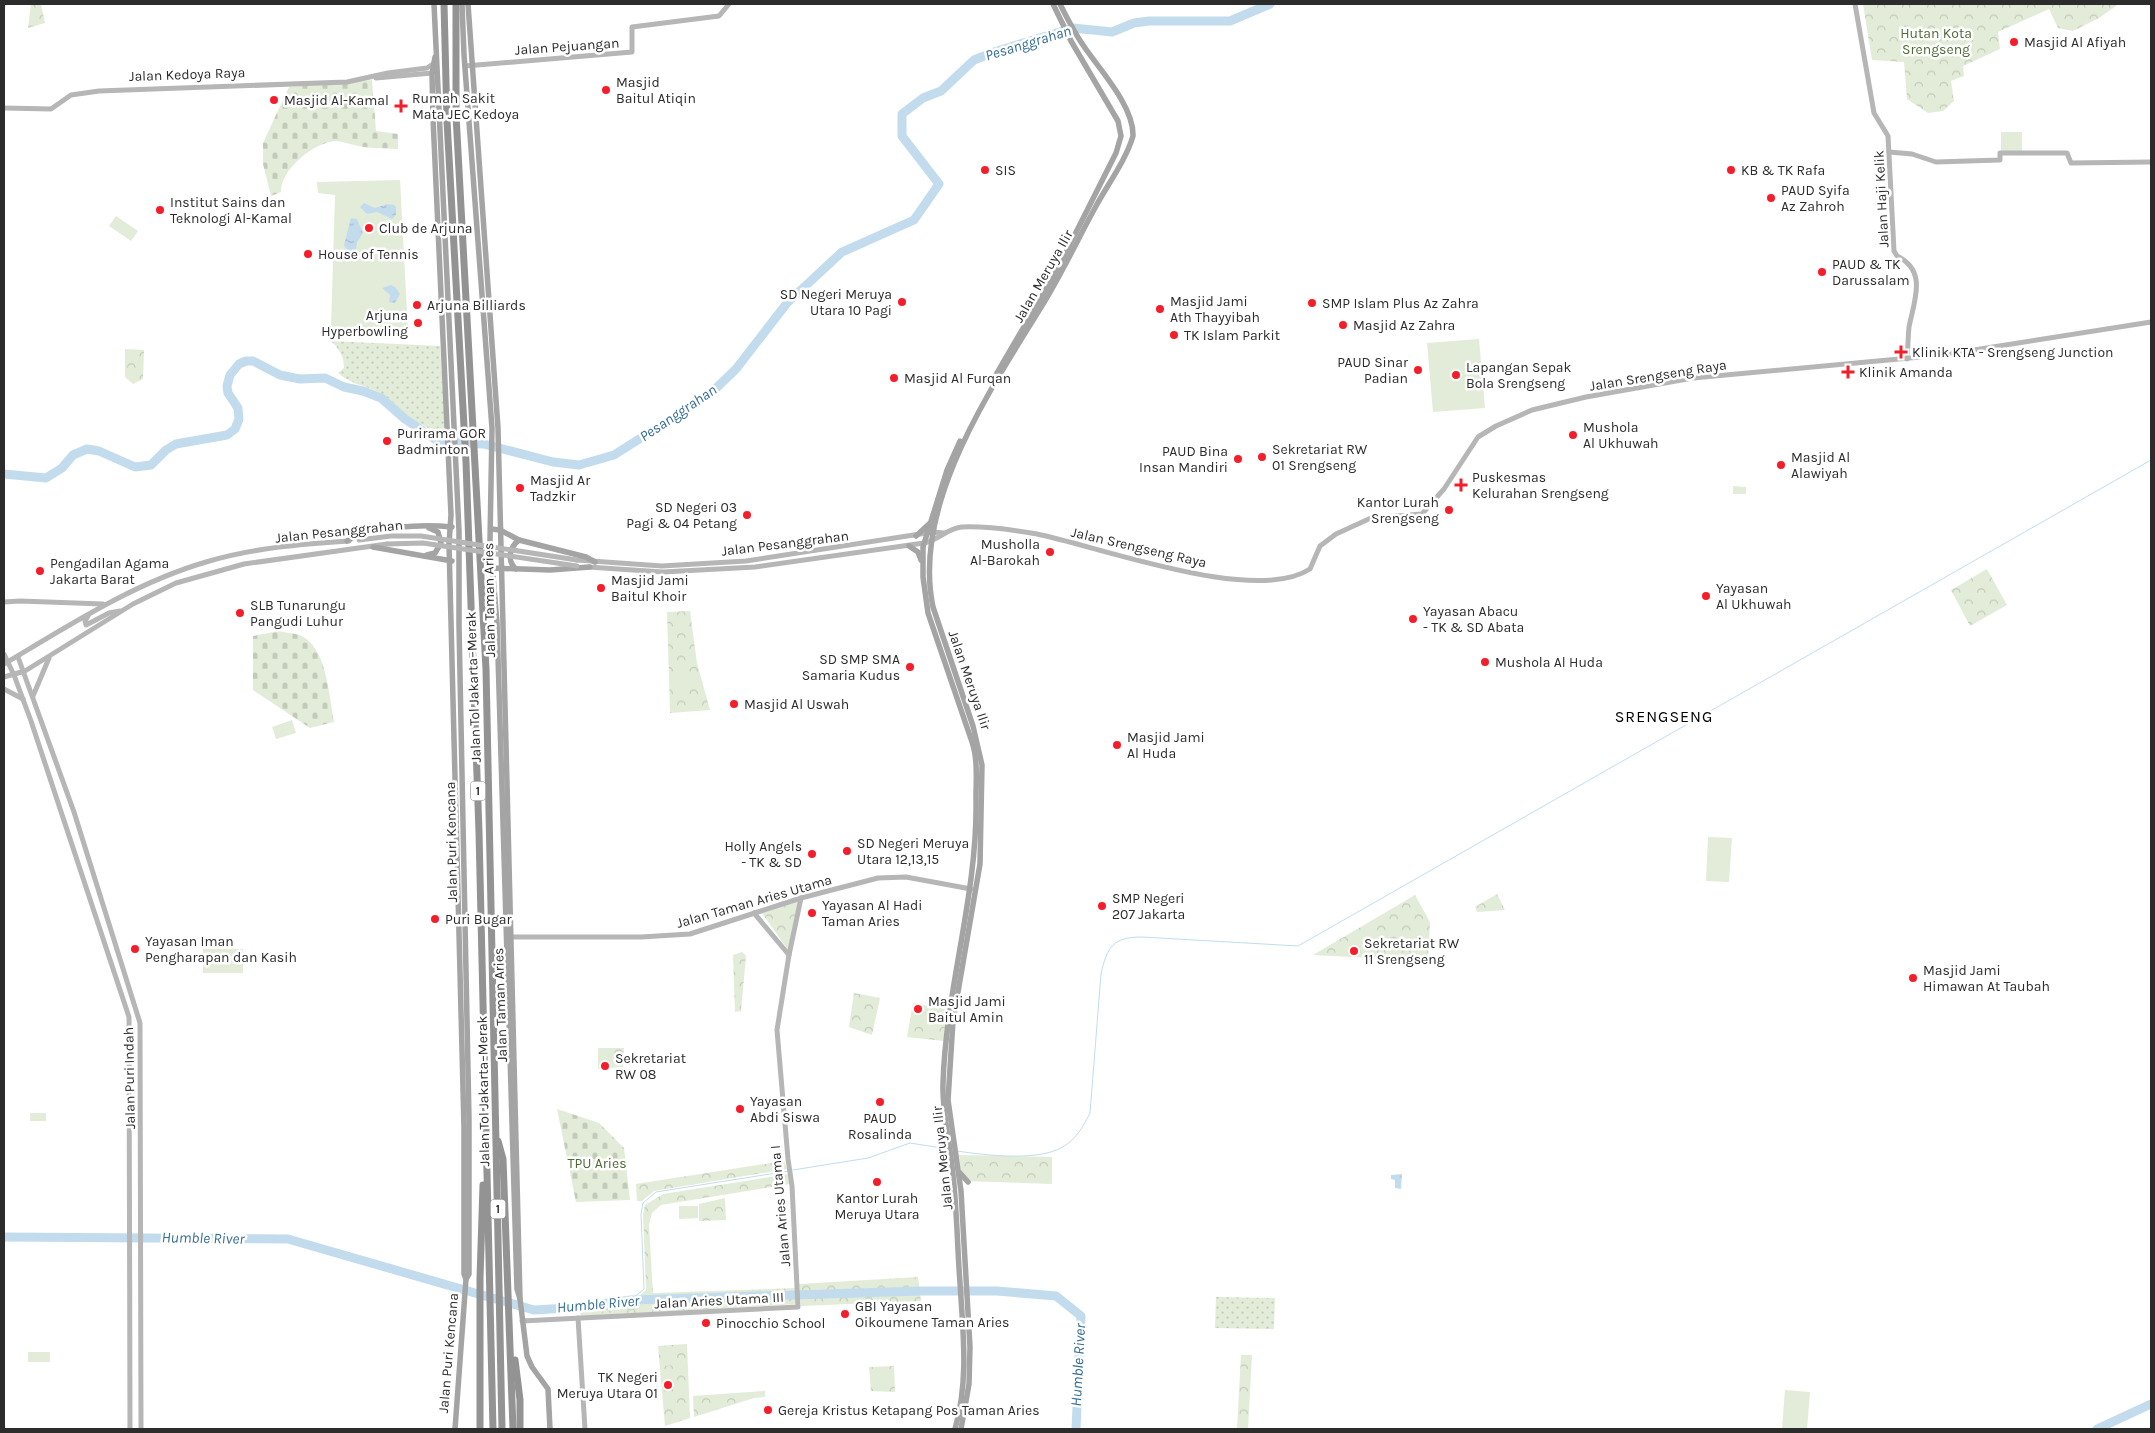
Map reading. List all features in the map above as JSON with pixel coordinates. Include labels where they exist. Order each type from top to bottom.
[{"type":"highway","name":"Jalan Tol Jakarta–Merak","points":[[444,4],[447,121],[466,462],[479,832],[493,1429]]},
{"type":"highway","name":"Jalan Tol Jakarta–Merak","points":[[456,4],[456,115],[486,669],[496,1139],[500,1145],[503,1159],[503,1280]]},
{"type":"highway","points":[[480,1429],[480,1278],[482,1197],[486,1173]]},
{"type":"highway","points":[[502,1429],[500,1307],[503,1280]]},
{"type":"highway","points":[[503,1280],[509,1315],[513,1429]]},
{"type":"highway","points":[[510,1338],[519,1387],[520,1429]]},
{"type":"main road","points":[[434,4],[450,429]]},
{"type":"main road","points":[[462,4],[468,66],[494,456]]},
{"type":"main road","points":[[468,4],[468,66]]},
{"type":"main road","name":"Jalan Pejuangan","points":[[468,66],[632,52],[632,27],[719,16],[729,4]]},
{"type":"main road","name":"Jalan Meruya Ilir","points":[[930,533],[931,521],[947,470],[974,413],[1070,250],[1116,153],[1121,136],[1118,120],[1071,41],[1053,4]]},
{"type":"main road","name":"Jalan Meruya Ilir","points":[[974,889],[977,819],[976,757],[928,613],[922,564],[930,533],[951,472],[970,428],[1133,136],[1132,125],[1126,108],[1078,38],[1060,4]]},
{"type":"main road","name":"Jalan Haji Kelik","points":[[1855,4],[1874,113],[1877,122],[1887,133],[1890,152],[1894,251],[1897,256],[1910,264],[1917,287],[1909,327],[1907,359]]},
{"type":"main road","points":[[435,55],[432,73],[450,429]]},
{"type":"main road","name":"Jalan Kedoya Raya","points":[[376,78],[388,73],[427,68],[432,64]]},
{"type":"main road","name":"Jalan Kedoya Raya","points":[[4,108],[51,109],[71,95],[99,90],[336,82],[432,73]]},
{"type":"main road","points":[[1096,82],[1102,81],[1104,75]]},
{"type":"main road","points":[[1890,152],[1912,154],[1936,162],[2000,160],[2000,153],[2067,153],[2072,163],[2149,162]]},
{"type":"main road","name":"Jalan Srengseng Raya","points":[[927,543],[945,533],[962,527],[1034,534],[1181,571],[1274,582],[1310,570],[1323,542],[1359,523],[1371,518],[1422,514],[1444,489],[1475,440],[1489,429],[1524,412],[1586,397],[1693,378],[1907,359],[2151,322]]},
{"type":"main road","name":"Jalan Puri Kencana","points":[[450,429],[456,457],[460,556],[459,625],[469,1119],[469,1274],[466,1282]]},
{"type":"main road","name":"Jalan Puri Kencana","points":[[450,429],[450,560],[464,1128],[464,1274],[466,1282],[455,1429]]},
{"type":"main road","name":"Jalan Taman Aries","points":[[494,456],[491,568],[497,623],[502,717]]},
{"type":"main road","name":"Jalan Taman Aries","points":[[494,456],[502,570],[502,748],[520,1300],[530,1362],[548,1389],[550,1429]]},
{"type":"main road","points":[[916,536],[931,521]]},
{"type":"main road","points":[[346,541],[359,534],[391,529],[450,526],[459,531]]},
{"type":"main road","points":[[423,555],[435,553],[441,543],[438,532],[427,527]]},
{"type":"main road","points":[[491,529],[500,530],[520,540],[580,555],[595,562]]},
{"type":"main road","name":"Jalan Srengseng Raya","points":[[930,533],[945,533]]},
{"type":"main road","name":"Jalan Pesanggrahan","points":[[4,677],[25,671],[121,611],[176,584],[221,569],[244,564],[387,544],[423,543],[577,563],[595,562],[662,566],[752,561],[930,533]]},
{"type":"main road","name":"Jalan Pesanggrahan","points":[[6,663],[105,604],[133,590],[206,562],[248,552],[391,536],[421,536],[577,563],[590,567],[659,572],[755,567],[927,543]]},
{"type":"main road","points":[[516,569],[510,557],[512,547],[520,540]]},
{"type":"main road","points":[[866,543],[867,551]]},
{"type":"main road","name":"Jalan Meruya Ilir","points":[[927,543],[932,607],[980,751],[982,837],[953,998],[948,1100],[953,1150],[959,1172],[963,1286]]},
{"type":"main road","points":[[908,546],[918,552],[922,564]]},
{"type":"main road","points":[[373,547],[450,560],[460,556]]},
{"type":"main road","points":[[694,564],[697,571]]},
{"type":"main road","points":[[691,571],[694,564]]},
{"type":"main road","points":[[491,568],[502,570],[550,570],[590,567]]},
{"type":"main road","points":[[4,602],[105,604]]},
{"type":"main road","points":[[90,613],[85,621],[85,625],[113,612],[121,611]]},
{"type":"main road","name":"Jalan Puri Indah","points":[[4,654],[6,663],[14,675],[31,721],[129,1018],[130,1429]]},
{"type":"main road","name":"Jalan Puri Indah","points":[[18,657],[25,671],[74,812],[139,1015],[141,1429]]},
{"type":"main road","points":[[33,696],[49,657]]},
{"type":"main road","points":[[4,689],[23,699]]},
{"type":"main road","points":[[31,721],[35,716],[40,718]]},
{"type":"main road","name":"Jalan Taman Aries Utama","points":[[508,937],[679,936],[801,898],[888,877],[906,877],[974,889]]},
{"type":"main road","name":"Jalan Aries Utama I","points":[[798,1304],[791,1178],[778,1030],[789,954],[801,898]]},
{"type":"main road","points":[[754,913],[789,954]]},
{"type":"main road","name":"Jalan Meruya Ilir","points":[[955,1159],[970,1362],[966,1409],[961,1429]]},
{"type":"main road","points":[[959,1172],[968,1182]]},
{"type":"main road","name":"Jalan Meruya Ilir","points":[[955,1429],[962,1399],[965,1373],[964,1294]]},
{"type":"main road","name":"Jalan Aries Utama III","points":[[522,1319],[578,1318],[798,1304]]},
{"type":"main road","points":[[578,1318],[585,1429]]},
{"type":"green space","points":[[31,4],[41,4],[45,23],[28,28]]},
{"type":"green space","name":"Hutan Kota Srengseng","points":[[1863,4],[2119,4],[2099,18],[2073,31],[2058,28],[2049,9],[1998,32],[2000,49],[1963,66],[1964,76],[1951,81],[1954,101],[1943,111],[1928,113],[1907,99],[1904,62],[1872,60]]},
{"type":"green space","points":[[372,80],[376,131],[398,134],[398,149],[368,148],[339,141],[318,146],[292,166],[282,184],[281,192],[271,196],[263,164],[263,143],[289,87]]},
{"type":"green space","points":[[2001,132],[2022,132],[2022,151],[2001,151]]},
{"type":"green space","name":"Club de Arjuna","points":[[400,180],[408,331],[331,329],[335,195],[318,193],[317,182]]},
{"type":"green space","points":[[116,216],[138,231],[131,241],[109,226]]},
{"type":"green space","name":"Lapangan Sepak Bola Srengseng","points":[[1479,339],[1485,408],[1433,412],[1427,343]]},
{"type":"green space","points":[[331,341],[440,346],[446,435],[414,420],[380,393],[354,383],[338,373],[344,368],[343,360],[339,350]]},
{"type":"green space","points":[[125,349],[144,350],[143,379],[133,384],[125,377]]},
{"type":"green space","points":[[1733,486],[1746,487],[1746,494],[1733,494]]},
{"type":"green space","points":[[1987,569],[2007,605],[1970,626],[1951,590]]},
{"type":"green space","points":[[690,611],[697,663],[710,710],[670,713],[667,612]]},
{"type":"green space","points":[[279,631],[299,635],[316,649],[325,673],[334,722],[310,728],[253,690],[253,636]]},
{"type":"green space","points":[[692,674],[694,683],[677,687],[675,677]]},
{"type":"green space","points":[[292,720],[296,733],[276,739],[272,727]]},
{"type":"green space","points":[[1708,837],[1732,838],[1729,882],[1706,881]]},
{"type":"green space","points":[[1497,894],[1505,910],[1477,912],[1475,907]]},
{"type":"green space","points":[[1415,895],[1430,922],[1428,961],[1313,955]]},
{"type":"green space","points":[[798,901],[788,950],[762,913]]},
{"type":"green space","points":[[203,949],[243,949],[243,973],[203,973]]},
{"type":"green space","points":[[742,952],[746,956],[741,1011],[735,1012],[733,955]]},
{"type":"green space","points":[[854,993],[880,998],[872,1035],[849,1027]]},
{"type":"green space","points":[[913,1003],[949,1010],[944,1041],[907,1037]]},
{"type":"green space","points":[[598,1048],[624,1048],[623,1067],[598,1069]]},
{"type":"green space","name":"TPU Aries","points":[[557,1109],[599,1123],[624,1148],[630,1200],[576,1202]]},
{"type":"green space","points":[[30,1113],[46,1113],[46,1121],[30,1121]]},
{"type":"green space","points":[[959,1155],[1052,1157],[1052,1184],[962,1181]]},
{"type":"green space","points":[[784,1161],[787,1169],[654,1191],[642,1201],[637,1201],[636,1184]]},
{"type":"green space","points":[[789,1174],[790,1184],[661,1205],[652,1213],[649,1225],[653,1293],[797,1288],[797,1292],[637,1298],[646,1290],[643,1214],[645,1205],[663,1194]]},
{"type":"green space","points":[[725,1198],[726,1220],[699,1221],[699,1204]]},
{"type":"green space","points":[[679,1206],[698,1206],[698,1218],[679,1219]]},
{"type":"green space","points":[[918,1277],[921,1301],[801,1306],[799,1284]]},
{"type":"green space","points":[[798,1296],[798,1304],[581,1316],[579,1309],[632,1302]]},
{"type":"green space","points":[[1216,1297],[1275,1298],[1274,1329],[1215,1328]]},
{"type":"green space","points":[[687,1344],[690,1418],[665,1426],[658,1346]]},
{"type":"green space","points":[[28,1352],[50,1352],[50,1362],[28,1362]]},
{"type":"green space","points":[[1241,1355],[1252,1355],[1248,1429],[1237,1429]]},
{"type":"green space","points":[[663,1358],[676,1358],[676,1365],[664,1366]]},
{"type":"green space","points":[[894,1366],[895,1392],[871,1391],[869,1367]]},
{"type":"green space","points":[[889,1373],[889,1381],[875,1382],[875,1374]]},
{"type":"green space","points":[[1785,1390],[1810,1392],[1807,1429],[1782,1429]]},
{"type":"green space","points":[[765,1391],[765,1397],[754,1398],[694,1417],[693,1396]]},
{"type":"water","points":[[364,203],[375,208],[387,204],[394,205],[396,207],[396,215],[392,219],[377,212],[367,214],[360,207]]},
{"type":"water","points":[[351,218],[357,219],[363,233],[357,242],[356,250],[349,254],[344,245]]},
{"type":"water","points":[[391,285],[400,294],[395,303],[389,302],[390,295],[382,288]]},
{"type":"water","points":[[1402,1174],[1401,1189],[1395,1188],[1395,1180],[1391,1179],[1391,1175]]},
{"type":"waterway","name":"Pesanggrahan","points":[[4,474],[46,478],[62,468],[73,455],[87,449],[99,451],[135,467],[151,465],[166,450],[176,444],[227,435],[235,429],[239,419],[238,408],[228,393],[227,386],[230,375],[239,364],[246,361],[253,361],[280,375],[300,379],[325,378],[344,387],[363,391],[381,398],[405,419],[439,442],[484,444],[553,462],[579,465],[614,455],[710,394],[736,369],[787,303],[842,252],[914,220],[939,184],[902,136],[902,114],[923,98],[941,91],[974,60],[1073,28],[1112,32],[1134,23],[1149,21],[1230,21],[1270,4]]},
{"type":"waterway","points":[[957,1151],[998,1156],[1044,1154],[1057,1150],[1078,1134],[1090,1113],[1101,974],[1109,950],[1118,942],[1132,937],[1142,937],[1298,946],[2151,460]]},
{"type":"waterway","points":[[793,1170],[868,1158],[910,1143],[948,1149]]},
{"type":"waterway","points":[[631,1300],[644,1289],[641,1214],[643,1203],[656,1192],[789,1171]]},
{"type":"waterway","name":"Humble River","points":[[4,1237],[288,1239],[534,1310],[631,1300],[921,1291],[997,1291],[1056,1296],[1081,1316],[1076,1429]]},
{"type":"waterway","name":"Humble River","points":[[2097,1429],[2151,1404]]},
{"type":"place","name":"Masjid Al Afiyah","points":[[2014,42]]},
{"type":"place","name":"Masjid Baitul Atiqin","points":[[606,90]]},
{"type":"place","name":"Masjid Al-Kamal","points":[[274,100]]},
{"type":"place","name":"Rumah Sakit Mata JEC Kedoya","points":[[401,106]]},
{"type":"place","name":"SIS","points":[[985,170]]},
{"type":"place","name":"KB & TK Rafa","points":[[1731,170]]},
{"type":"place","name":"PAUD Syifa Az Zahroh","points":[[1771,198]]},
{"type":"place","name":"Institut Sains dan Teknologi Al-Kamal","points":[[160,210]]},
{"type":"place","name":"Club de Arjuna","points":[[369,228]]},
{"type":"place","name":"House of Tennis","points":[[308,254]]},
{"type":"place","name":"PAUD & TK Darussalam","points":[[1822,272]]},
{"type":"place","name":"SD Negeri Meruya Utara 10 Pagi","points":[[902,302]]},
{"type":"place","name":"SMP Islam Plus Az Zahra","points":[[1312,303]]},
{"type":"place","name":"Arjuna Billiards","points":[[417,305]]},
{"type":"place","name":"Masjid Jami Ath Thayyibah","points":[[1160,309]]},
{"type":"place","name":"Arjuna Hyperbowling","points":[[418,323]]},
{"type":"place","name":"Masjid Az Zahra","points":[[1343,325]]},
{"type":"place","name":"TK Islam Parkit","points":[[1174,335]]},
{"type":"place","name":"Klinik KTA - Srengseng Junction","points":[[1901,352]]},
{"type":"place","name":"PAUD Sinar Padian","points":[[1418,370]]},
{"type":"place","name":"Klinik Amanda","points":[[1848,372]]},
{"type":"place","name":"Lapangan Sepak Bola Srengseng","points":[[1456,375]]},
{"type":"place","name":"Masjid Al Furqan","points":[[894,378]]},
{"type":"place","name":"Mushola Al Ukhuwah","points":[[1573,435]]},
{"type":"place","name":"Purirama GOR Badminton","points":[[387,441]]},
{"type":"place","name":"Sekretariat RW 01 Srengseng","points":[[1262,457]]},
{"type":"place","name":"PAUD Bina Insan Mandiri","points":[[1238,459]]},
{"type":"place","name":"Masjid Al Alawiyah","points":[[1781,465]]},
{"type":"place","name":"Puskesmas Kelurahan Srengseng","points":[[1461,485]]},
{"type":"place","name":"Masjid Ar Tadzkir","points":[[520,488]]},
{"type":"place","name":"Kantor Lurah Srengseng","points":[[1449,510]]},
{"type":"place","name":"SD Negeri 03 Pagi & 04 Petang","points":[[747,515]]},
{"type":"place","name":"Musholla Al-Barokah","points":[[1050,552]]},
{"type":"place","name":"Pengadilan Agama Jakarta Barat","points":[[40,571]]},
{"type":"place","name":"Masjid Jami Baitul Khoir","points":[[601,588]]},
{"type":"place","name":"Yayasan Al Ukhuwah","points":[[1706,596]]},
{"type":"place","name":"SLB Tunarungu Pangudi Luhur","points":[[240,613]]},
{"type":"place","name":"Yayasan Abacu - TK & SD Abata","points":[[1413,619]]},
{"type":"place","name":"Mushola Al Huda","points":[[1485,662]]},
{"type":"place","name":"SD SMP SMA Samaria Kudus","points":[[910,667]]},
{"type":"place","name":"Masjid Al Uswah","points":[[734,704]]},
{"type":"place","name":"Masjid Jami Al Huda","points":[[1117,745]]},
{"type":"place","name":"SD Negeri Meruya Utara 12,13,15","points":[[847,851]]},
{"type":"place","name":"Holly Angels - TK & SD","points":[[812,854]]},
{"type":"place","name":"SMP Negeri 207 Jakarta","points":[[1102,906]]},
{"type":"place","name":"Yayasan Al Hadi Taman Aries","points":[[812,913]]},
{"type":"place","name":"Puri Bugar","points":[[435,919]]},
{"type":"place","name":"Yayasan Iman Pengharapan dan Kasih","points":[[135,949]]},
{"type":"place","name":"Sekretariat RW 11 Srengseng","points":[[1354,951]]},
{"type":"place","name":"Masjid Jami Himawan At Taubah","points":[[1913,978]]},
{"type":"place","name":"Masjid Jami Baitul Amin","points":[[918,1009]]},
{"type":"place","name":"Sekretariat RW 08","points":[[605,1066]]},
{"type":"place","name":"PAUD Rosalinda","points":[[880,1102]]},
{"type":"place","name":"Yayasan Abdi Siswa","points":[[740,1109]]},
{"type":"place","name":"Kantor Lurah Meruya Utara","points":[[877,1182]]},
{"type":"place","name":"GBI Yayasan Oikoumene Taman Aries","points":[[845,1314]]},
{"type":"place","name":"Pinocchio School","points":[[706,1323]]},
{"type":"place","name":"TK Negeri Meruya Utara 01","points":[[668,1385]]},
{"type":"place","name":"Gereja Kristus Ketapang Pos Taman Aries","points":[[768,1410]]},
{"type":"district","name":"SRENGSENG","points":[[1664,716]]}]
